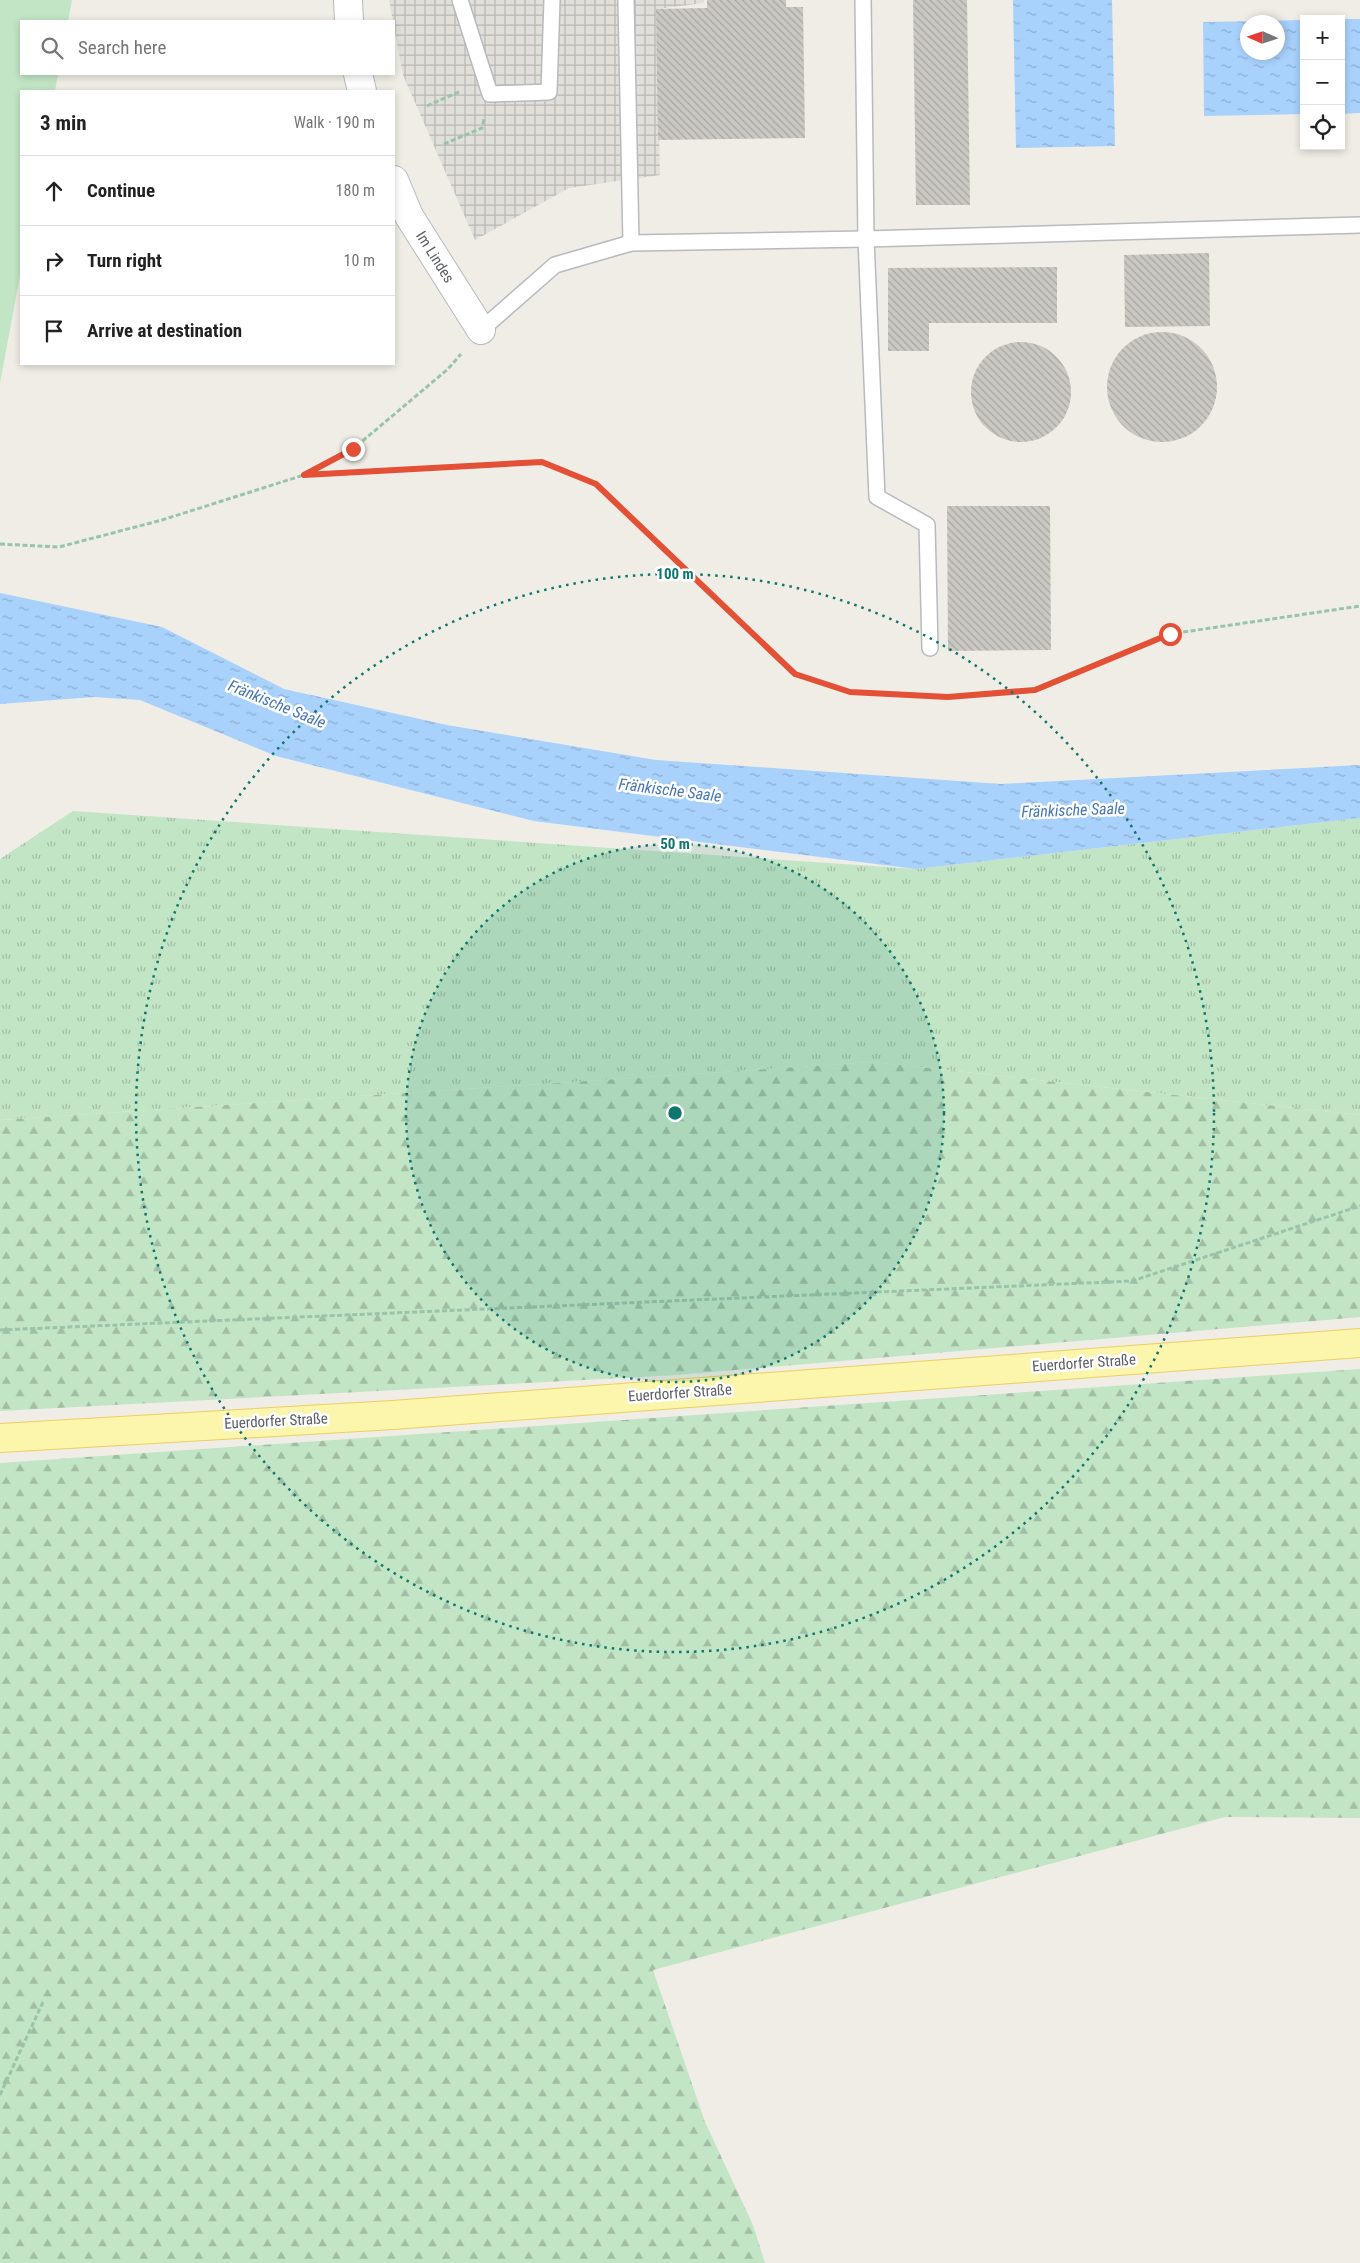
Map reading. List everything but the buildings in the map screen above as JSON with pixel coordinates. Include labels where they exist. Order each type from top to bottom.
[{"type":"main road","name":"Euerdorfer Straße","points":[[0,1438],[393,1415],[1360,1343]]},
{"type":"street","points":[[348,0],[349,20]]},
{"type":"street","points":[[358,75],[362,90]]},
{"type":"street","name":"Im Lindes","points":[[395,182],[409,216],[481,330]]},
{"type":"lane","points":[[460,0],[490,94],[549,92],[552,0]]},
{"type":"lane","points":[[626,0],[630,243]]},
{"type":"lane","points":[[863,0],[866,239],[876,497],[927,525],[930,648]]},
{"type":"lane","points":[[481,330],[555,265],[630,243],[866,239],[1360,225]]},
{"type":"path","points":[[427,106],[456,93]]},
{"type":"path","points":[[444,144],[482,128]]},
{"type":"path","points":[[0,544],[59,546],[162,520],[304,475],[353,449],[448,369],[481,330]]},
{"type":"path","points":[[304,475],[542,462],[596,484],[795,674],[850,692],[948,697],[1035,690],[1170,634],[1360,606]]},
{"type":"path","points":[[0,1330],[1132,1281],[1360,1206]]},
{"type":"path","points":[[0,2094],[43,2002]]},
{"type":"shaded area","points":[[389,0],[704,0],[704,3],[656,9],[660,175],[569,188],[475,240],[403,75],[395,32],[395,20],[393,20]]},
{"type":"green space","points":[[0,0],[72,0],[68,20],[20,20],[20,75],[58,75],[55,90],[20,90],[20,275],[0,383]]},
{"type":"green space","points":[[73,811],[916,869],[1360,818],[1360,1115],[872,1062],[0,1120],[0,859]]},
{"type":"green space","points":[[872,1062],[1360,1115],[1360,1317],[677,1375],[0,1411],[0,1120]]},
{"type":"green space","points":[[1360,1369],[1360,1818],[1225,1817],[653,1970],[705,2122],[753,2225],[765,2263],[0,2263],[0,1463]]},
{"type":"water","points":[[1013,0],[1112,0],[1115,146],[1016,148]]},
{"type":"water","points":[[1345,19],[1360,19],[1360,113],[1345,114]]},
{"type":"water","points":[[1285,20],[1300,20],[1300,114],[1204,116],[1203,22],[1240,21],[1240,60],[1285,60]]},
{"type":"water","name":"Fränkische Saale","points":[[0,593],[162,627],[284,689],[447,725],[656,760],[1001,784],[1360,765],[1360,818],[916,869],[534,821],[276,756],[140,700],[94,697],[0,704]]},
{"type":"route","points":[[353,449],[304,475],[542,462],[596,484],[795,674],[850,692],[948,697],[1035,690],[1170,634]]}]
